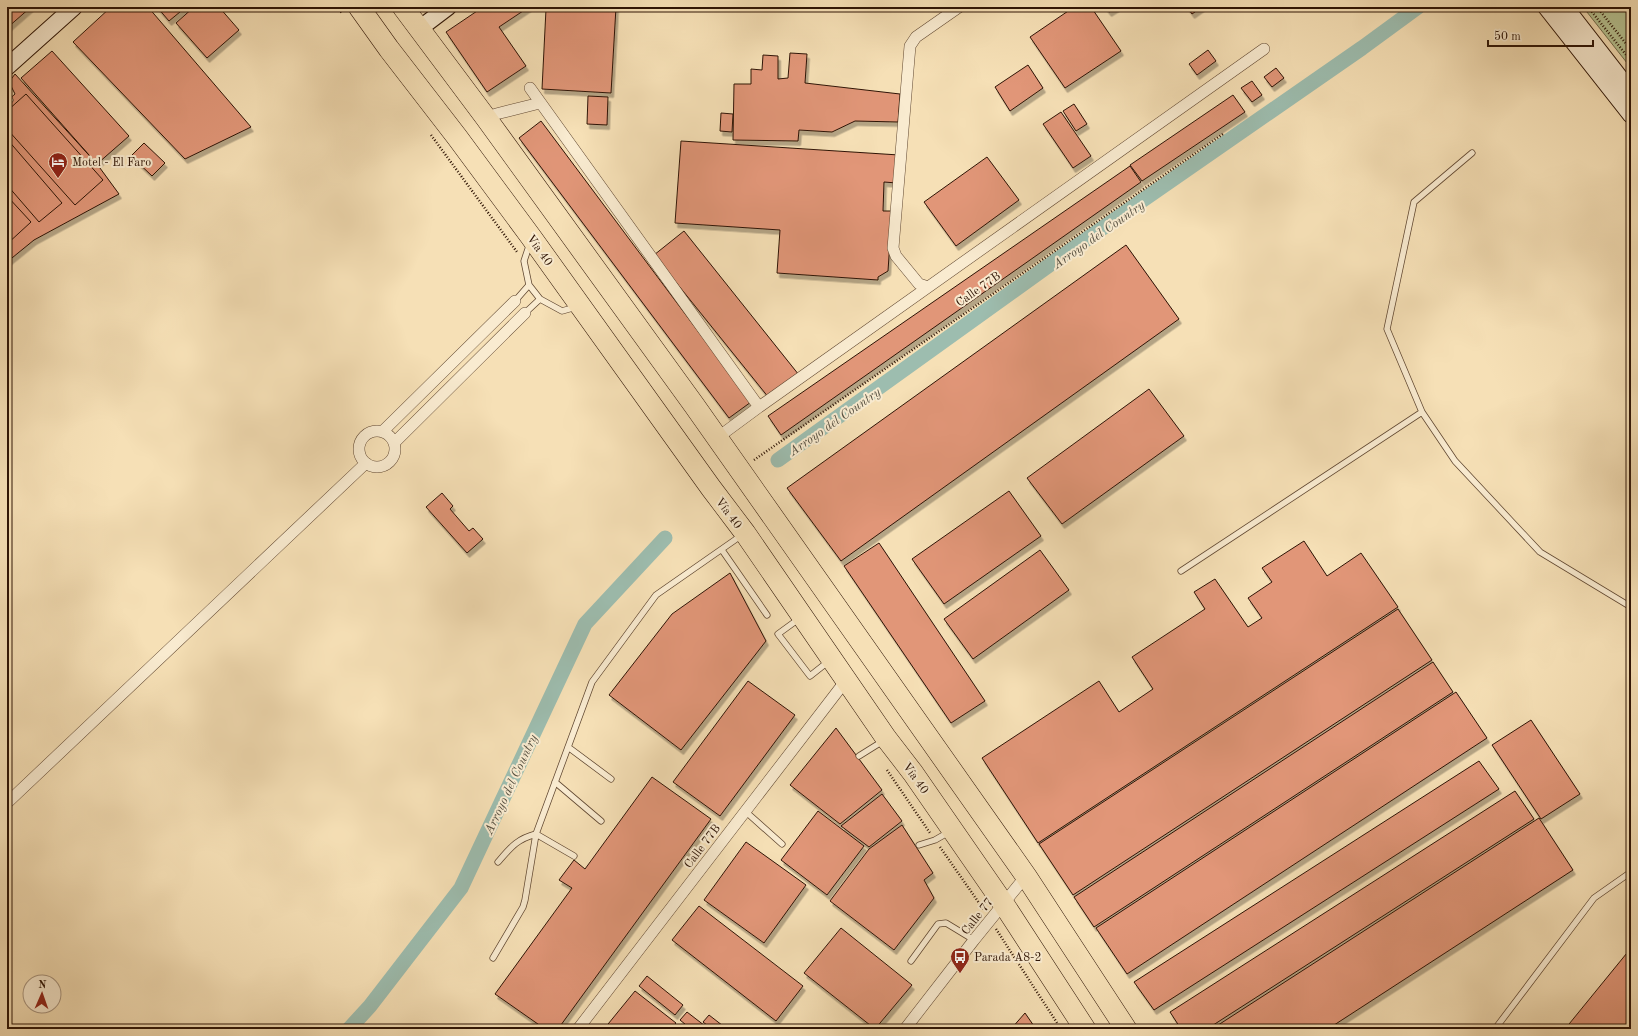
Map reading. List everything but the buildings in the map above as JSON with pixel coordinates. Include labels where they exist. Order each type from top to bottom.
[{"type":"highway","points":[[406,8],[419,29],[493,116],[694,405],[722,434],[940,754],[1026,876],[1126,1029]]},
{"type":"highway","name":"Vía 40","points":[[351,10],[389,49],[457,137],[745,533],[846,679],[879,743],[913,773],[944,835],[1003,903],[1085,1029]]},
{"type":"highway","points":[[457,137],[493,116]]},
{"type":"highway","points":[[666,425],[694,405]]},
{"type":"highway","points":[[913,773],[940,754]]},
{"type":"main road","points":[[7,67],[74,7]]},
{"type":"main road","points":[[419,29],[448,7]]},
{"type":"main road","points":[[1546,7],[1631,115]]},
{"type":"main road","points":[[1564,7],[1631,92]]},
{"type":"street","points":[[928,287],[919,284],[896,256],[893,248],[910,46],[916,37],[959,7]]},
{"type":"street","points":[[722,434],[1264,50]]},
{"type":"street","points":[[530,88],[759,407]]},
{"type":"street","points":[[493,116],[540,103]]},
{"type":"street","points":[[382,432],[515,301]]},
{"type":"street","points":[[394,443],[525,313]]},
{"type":"street","points":[[371,432],[382,432],[387,434],[394,443],[394,454],[388,464],[377,467],[366,463],[360,455],[359,449],[362,438],[371,432]]},
{"type":"street","points":[[7,803],[366,463]]},
{"type":"street","name":"Calle 77B","points":[[578,1029],[846,679]]},
{"type":"street","name":"Calle 77","points":[[905,1029],[1003,903],[1026,876]]},
{"type":"lane","points":[[1472,153],[1414,202],[1387,329],[1422,412],[1455,461],[1540,552],[1631,607]]},
{"type":"lane","points":[[531,237],[524,261],[530,285],[540,300],[562,311],[580,306]]},
{"type":"lane","points":[[515,301],[530,285]]},
{"type":"lane","points":[[525,313],[540,300]]},
{"type":"lane","points":[[1181,571],[1422,412]]},
{"type":"lane","points":[[493,958],[523,907],[536,834],[592,682],[656,595],[745,533]]},
{"type":"lane","points":[[722,550],[767,615]]},
{"type":"lane","points":[[802,617],[778,634],[810,676],[832,659]]},
{"type":"lane","points":[[859,756],[879,743]]},
{"type":"lane","points":[[568,747],[611,779]]},
{"type":"lane","points":[[555,782],[601,821]]},
{"type":"lane","points":[[745,811],[782,844]]},
{"type":"lane","points":[[498,862],[514,843],[524,837],[536,834],[574,856]]},
{"type":"lane","points":[[919,845],[944,835]]},
{"type":"lane","points":[[1495,1029],[1594,898],[1631,872]]},
{"type":"lane","points":[[910,961],[938,924],[946,923],[974,940]]},
{"type":"path","points":[[338,7],[351,10]]},
{"type":"path","points":[[1588,7],[1631,61]]},
{"type":"path","points":[[1597,7],[1631,50]]},
{"type":"path","points":[[431,134],[524,261]]},
{"type":"path","name":"Calle 77B","points":[[753,461],[1223,134]]},
{"type":"path","points":[[879,743],[944,835],[990,920],[1061,1029]]},
{"type":"green space","points":[[1583,7],[1631,7],[1631,68]]},
{"type":"waterway","name":"Arroyo del Country","points":[[778,460],[1055,261],[1362,48],[1418,7]]},
{"type":"waterway","name":"Arroyo del Country","points":[[349,1029],[370,1006],[461,888],[585,624],[665,538]]},
{"type":"place","name":"Motel - El Faro","points":[[58,179]]},
{"type":"place","name":"Parada A8-2","points":[[960,974]]}]
